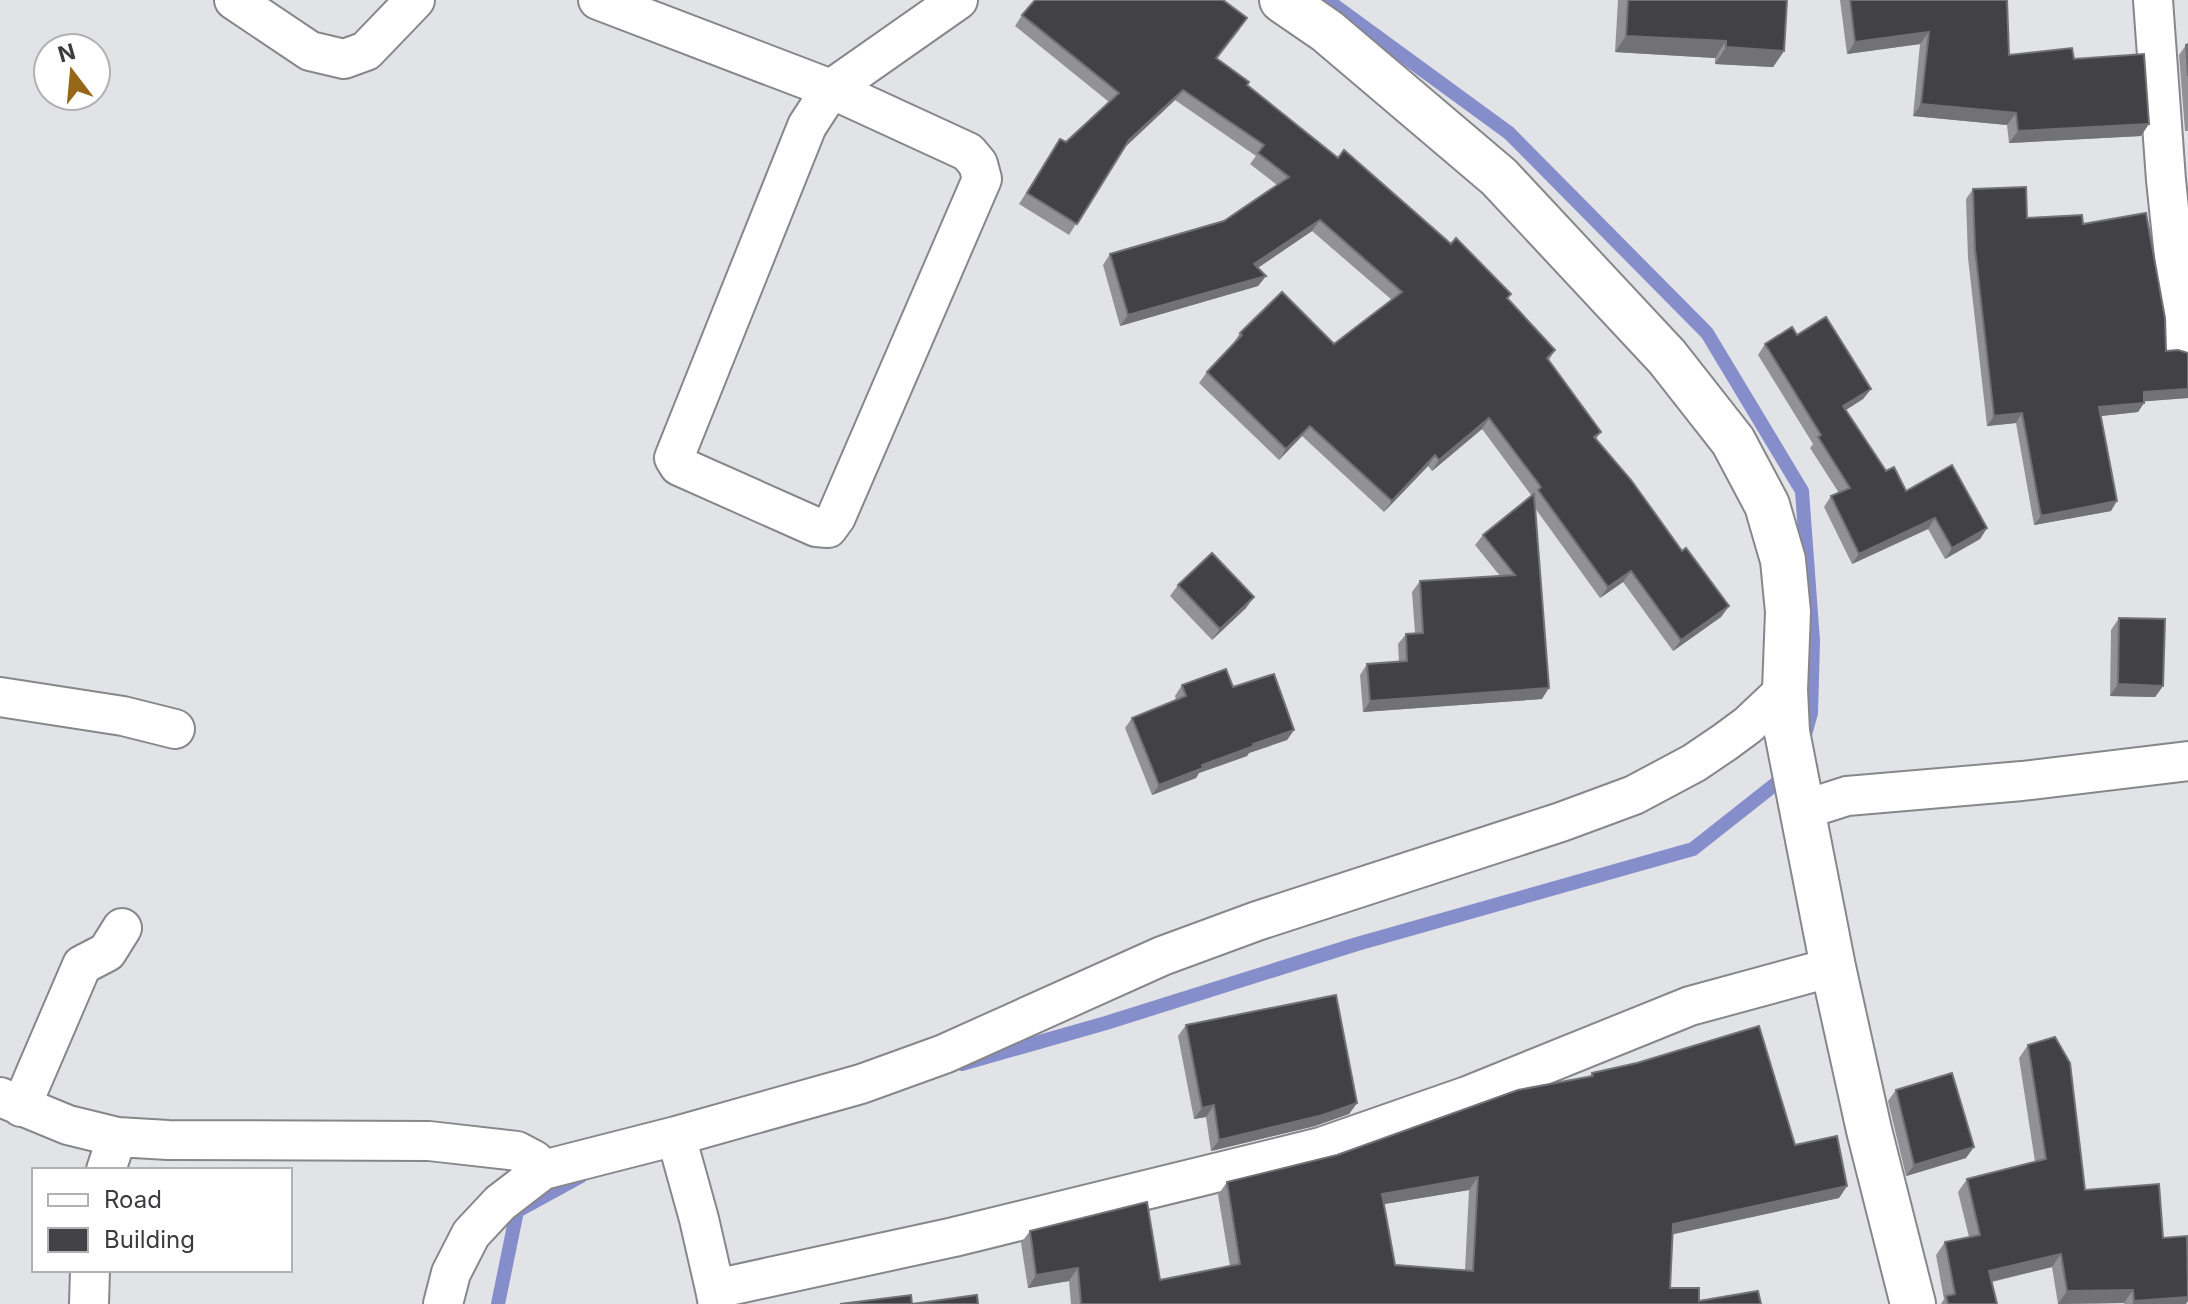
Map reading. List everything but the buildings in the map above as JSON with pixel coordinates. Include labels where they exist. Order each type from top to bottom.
[{"type":"main road","points":[[1282,0],[1327,31],[1499,177],[1667,357],[1733,441],[1767,505],[1783,560],[1788,612],[1786,711],[1800,795],[1869,1130],[1913,1304]]},
{"type":"street","points":[[234,0],[310,51],[344,59],[366,51],[415,0]]},
{"type":"street","points":[[598,0],[831,89],[968,152],[978,164],[982,179],[836,517],[828,528],[816,527],[679,466],[674,458],[807,126],[831,89],[958,0]]},
{"type":"street","points":[[2153,0],[2166,180],[2183,342]]},
{"type":"street","points":[[0,697],[123,716],[175,729]]},
{"type":"street","points":[[443,1304],[451,1273],[471,1234],[500,1203],[543,1170],[679,1145],[944,1054],[1162,956],[1257,921],[1561,822],[1634,795],[1694,763],[1748,725],[1786,711]]},
{"type":"street","points":[[1800,795],[1847,796],[2022,781],[2188,761]]},
{"type":"street","points":[[122,928],[107,952],[82,965],[10,1102],[68,1125],[112,1153],[168,1140],[429,1141],[517,1151],[534,1160],[543,1170]]},
{"type":"street","points":[[679,1145],[716,1296],[1321,1147],[1407,1119],[1690,1006],[1833,967]]},
{"type":"street","points":[[89,1304],[90,1272]]},
{"type":"waterway","points":[[1327,0],[1509,133],[1707,333],[1802,491],[1813,641],[1811,713],[1804,738]]},
{"type":"waterway","points":[[962,1064],[1106,1023],[1357,944],[1693,849],[1788,774]]},
{"type":"waterway","points":[[498,1304],[517,1211],[581,1176]]}]
